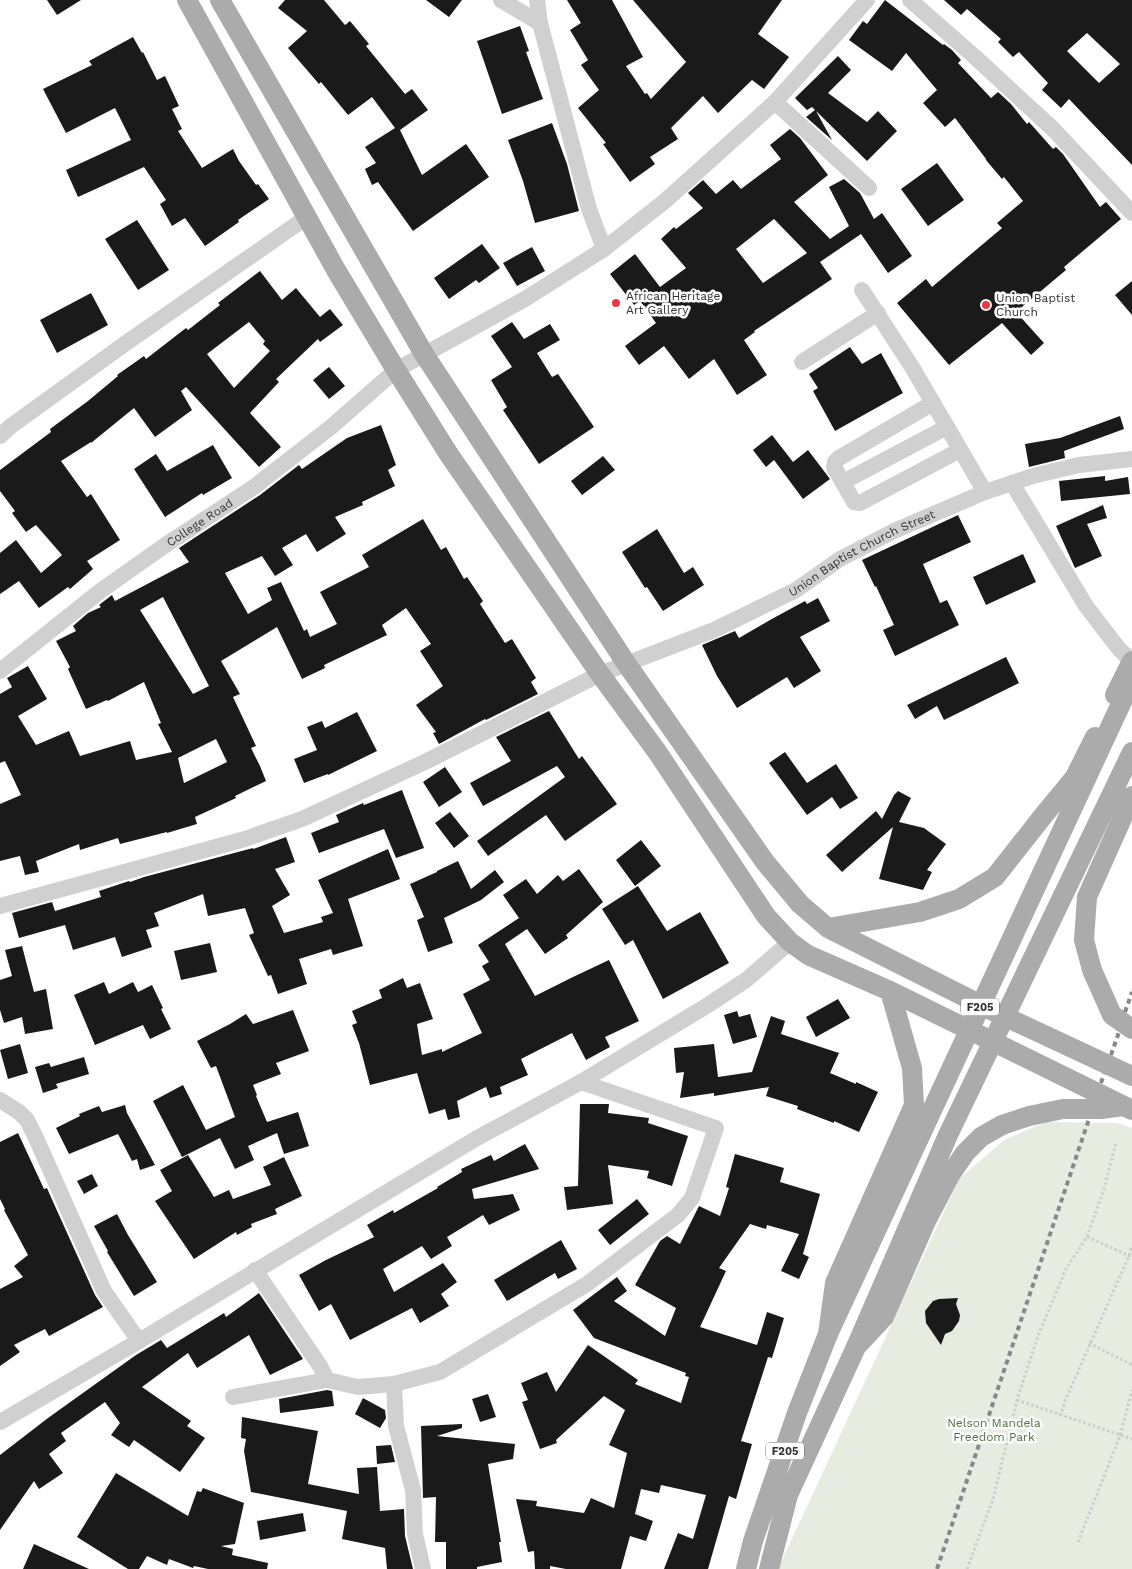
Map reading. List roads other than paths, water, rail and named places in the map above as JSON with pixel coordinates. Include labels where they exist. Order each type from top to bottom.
[{"type":"main road","points":[[187,0],[336,270],[448,453],[600,674],[658,752],[766,916],[790,942],[808,955],[890,991],[1128,1108]]},
{"type":"main road","points":[[220,0],[424,354],[626,663],[765,862],[800,904],[828,928],[996,1012],[1132,1076]]},
{"type":"main road","points":[[828,928],[920,912],[959,899],[995,877],[1075,778],[1132,661]]},
{"type":"main road","name":"F205","points":[[746,1569],[753,1541],[794,1423],[828,1334],[1132,680]]},
{"type":"main road","name":"F205","points":[[856,1347],[948,1135],[1132,752]]},
{"type":"main road","points":[[1132,796],[1087,897],[1084,940],[1092,970],[1112,1015],[1132,1029]]},
{"type":"main road","points":[[828,1334],[835,1283],[914,1105],[912,1068],[890,991]]},
{"type":"main road","points":[[769,1569],[788,1494],[856,1347],[884,1317],[927,1219],[950,1175],[965,1153],[981,1137],[1002,1125],[1029,1116],[1063,1109],[1128,1108]]},
{"type":"street","points":[[501,0],[540,23]]},
{"type":"street","points":[[537,0],[540,23],[589,209],[604,249]]},
{"type":"street","name":"College Road","points":[[0,671],[98,592],[254,487],[331,427],[396,370],[525,298],[604,249],[665,201],[775,102],[867,0]]},
{"type":"street","points":[[910,0],[1052,128],[1132,213]]},
{"type":"street","points":[[775,102],[868,188]]},
{"type":"street","points":[[0,436],[126,343],[307,217]]},
{"type":"street","points":[[862,290],[912,367],[985,492]]},
{"type":"street","points":[[802,362],[878,313]]},
{"type":"street","points":[[932,403],[838,458],[834,467],[854,502],[860,503],[960,450]]},
{"type":"street","points":[[843,482],[947,427]]},
{"type":"street","name":"Union Baptist Church Street","points":[[0,906],[245,838],[302,819],[427,761],[600,674],[714,630],[796,590],[840,559],[886,535],[985,492],[1079,465],[1132,460]]},
{"type":"street","points":[[1012,483],[1086,606],[1119,650],[1132,661]]},
{"type":"street","points":[[0,1422],[140,1341],[477,1138],[581,1082],[708,1005],[746,980],[790,942]]},
{"type":"street","points":[[233,1397],[327,1380],[358,1387],[394,1384],[440,1372],[587,1284],[672,1220],[692,1198],[716,1128],[581,1082]]},
{"type":"street","points":[[0,1100],[19,1112],[26,1120],[36,1138],[104,1291],[140,1341]]},
{"type":"street","points":[[255,1270],[320,1366],[327,1380]]},
{"type":"street","points":[[394,1384],[396,1426],[413,1490],[415,1534],[422,1569]]},
{"type":"railway","points":[[1125,1012],[1132,992]]},
{"type":"railway","points":[[1111,1055],[1119,1032]]},
{"type":"railway","points":[[1101,1083],[1104,1074]]},
{"type":"railway","points":[[937,1569],[1089,1119]]},
{"type":"place","name":"African Heritage Art Gallery","points":[[616,303]]},
{"type":"place","name":"Union Baptist Church","points":[[986,305]]},
{"type":"park label","name":"Nelson Mandela Freedom Park","points":[[994,1430]]}]
